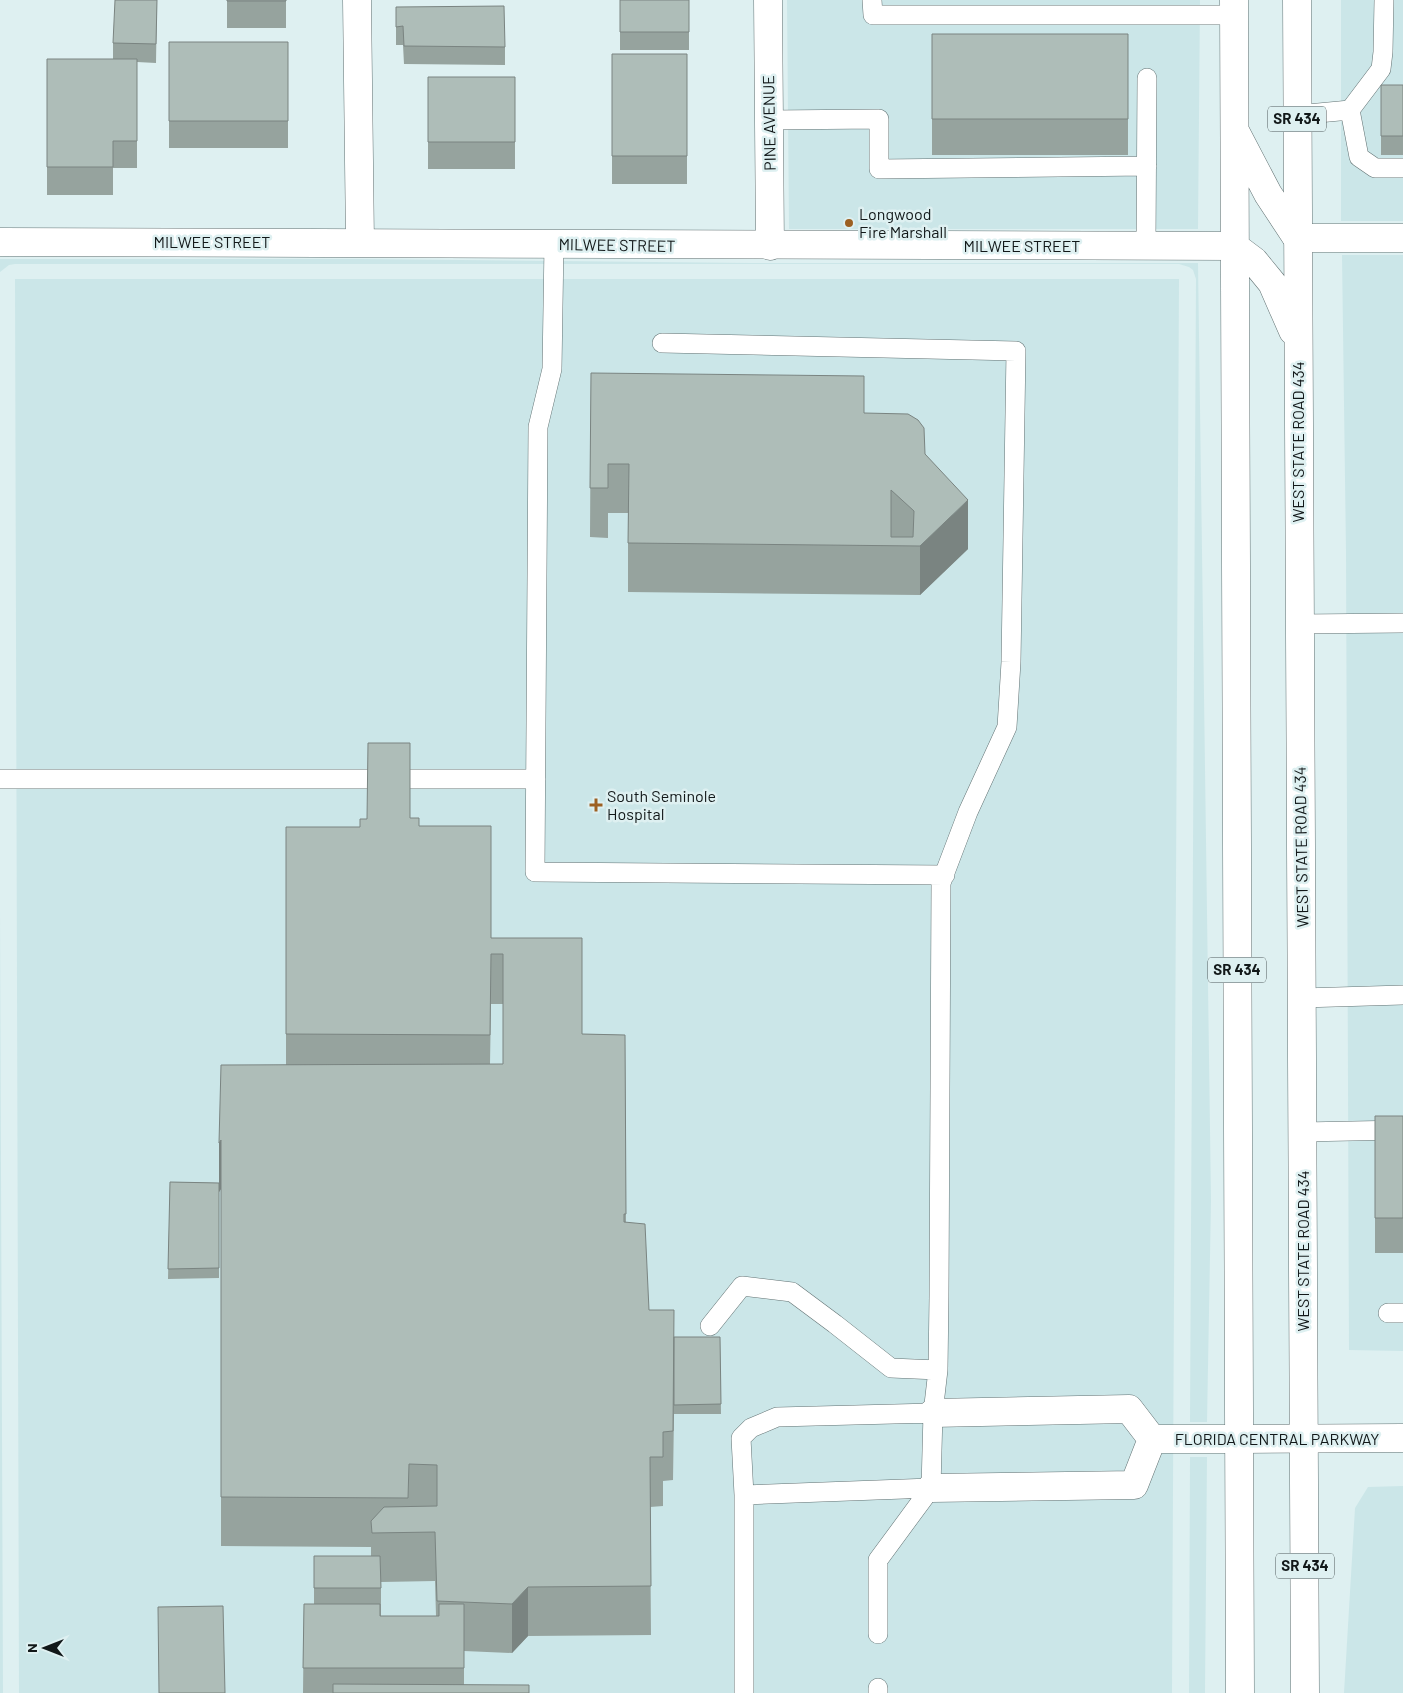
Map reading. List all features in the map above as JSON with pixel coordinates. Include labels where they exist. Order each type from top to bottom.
[{"type":"main road","points":[[357,0],[360,242]]},
{"type":"main road","name":"PINE AVENUE","points":[[768,0],[770,246]]},
{"type":"main road","name":"WEST STATE ROAD 434","points":[[1297,0],[1305,1693]]},
{"type":"main road","name":"SR 434","points":[[1234,7],[1240,1693]]},
{"type":"main road","points":[[1234,127],[1268,194],[1297,238],[1403,238]]},
{"type":"main road","name":"MILWEE STREET","points":[[0,242],[360,242],[770,246],[1234,246]]},
{"type":"main road","points":[[1234,246],[1254,261],[1272,283],[1298,342]]},
{"type":"main road","name":"FLORIDA CENTRAL PARKWAY","points":[[933,1412],[1129,1409],[1152,1439]]},
{"type":"main road","name":"FLORIDA CENTRAL PARKWAY","points":[[1152,1439],[1403,1438]]},
{"type":"main road","name":"FLORIDA CENTRAL PARKWAY","points":[[931,1488],[1134,1485],[1152,1439]]},
{"type":"lane","points":[[872,0],[872,15],[1062,7],[1234,7]]},
{"type":"lane","points":[[1297,115],[1350,110],[1381,69],[1384,0]]},
{"type":"lane","points":[[1146,246],[1147,78]]},
{"type":"lane","points":[[1350,110],[1359,157],[1375,168],[1403,168]]},
{"type":"lane","points":[[769,120],[879,119],[879,169],[1147,166]]},
{"type":"lane","points":[[554,244],[552,369],[538,427],[535,872],[944,875]]},
{"type":"lane","points":[[662,343],[1016,350],[1012,662],[1007,728],[968,812],[941,884],[938,1370],[933,1412],[931,1488],[878,1560],[878,1634]]},
{"type":"lane","points":[[1299,624],[1403,623]]},
{"type":"lane","points":[[0,779],[536,779]]},
{"type":"lane","points":[[1302,998],[1403,994]]},
{"type":"lane","points":[[1302,1132],[1403,1130]]},
{"type":"lane","points":[[710,1326],[742,1286],[792,1292],[891,1368],[938,1370]]},
{"type":"lane","points":[[744,1693],[744,1495],[741,1438],[751,1428],[776,1417],[933,1412]]},
{"type":"lane","points":[[744,1495],[931,1488]]},
{"type":"shaded area","points":[[787,0],[1200,0],[1198,229],[789,229]]},
{"type":"shaded area","points":[[1341,0],[1403,0],[1403,221],[1341,221]]},
{"type":"shaded area","points":[[1342,255],[1403,255],[1403,1351],[1349,1350],[1346,552]]},
{"type":"shaded area","points":[[0,259],[1198,263],[1211,1201],[1207,1422],[1190,1422],[1196,279],[1193,270],[1179,264],[15,264],[9,265],[0,272]]},
{"type":"shaded area","name":"South Seminole Hospital","points":[[15,279],[1179,279],[1172,1693],[19,1693]]},
{"type":"shaded area","points":[[0,908],[3,1693],[0,1693]]},
{"type":"shaded area","points":[[1190,1457],[1207,1457],[1205,1693],[1189,1693]]},
{"type":"shaded area","points":[[1403,1486],[1403,1693],[1344,1693],[1355,1508],[1368,1487]]},
{"type":"building","points":[[115,0],[157,0],[156,44],[113,43]]},
{"type":"building","points":[[286,0],[286,1],[227,1]]},
{"type":"building","points":[[620,0],[689,0],[689,32],[620,32]]},
{"type":"building","points":[[504,6],[505,47],[404,46],[403,26],[396,27],[396,7]]},
{"type":"building","points":[[932,34],[1128,34],[1128,119],[932,119]]},
{"type":"building","points":[[169,42],[288,42],[288,121],[169,121]]},
{"type":"building","points":[[612,54],[687,54],[687,156],[612,156]]},
{"type":"building","points":[[47,59],[137,59],[137,141],[113,141],[113,167],[47,167]]},
{"type":"building","points":[[428,77],[515,77],[515,142],[428,142]]},
{"type":"building","points":[[1381,85],[1403,85],[1403,136],[1381,136]]},
{"type":"building","points":[[591,373],[864,376],[864,413],[908,414],[918,420],[924,428],[925,454],[968,500],[920,546],[628,543],[629,464],[608,464],[608,488],[590,488]],"holes":[[[891,490],[914,511],[913,537],[891,537]]]},
{"type":"building","points":[[368,743],[410,743],[410,818],[419,818],[419,826],[491,826],[491,938],[582,938],[582,1034],[625,1035],[626,1214],[624,1214],[624,1222],[645,1224],[649,1310],[674,1310],[673,1431],[663,1432],[663,1457],[650,1457],[651,1586],[528,1587],[512,1604],[437,1601],[435,1532],[372,1533],[371,1521],[384,1507],[437,1506],[437,1465],[409,1464],[408,1498],[221,1497],[221,1140],[219,1143],[221,1065],[503,1064],[503,954],[491,954],[490,1035],[286,1034],[286,827],[360,827],[360,819],[367,819]]},
{"type":"building","points":[[1375,1116],[1403,1116],[1403,1218],[1375,1218]]},
{"type":"building","points":[[170,1182],[219,1183],[219,1268],[168,1269]]},
{"type":"building","points":[[674,1337],[720,1337],[721,1404],[674,1405]]},
{"type":"building","points":[[314,1556],[380,1556],[381,1588],[314,1588]]},
{"type":"building","points":[[304,1604],[380,1604],[380,1616],[439,1616],[439,1604],[464,1604],[464,1668],[303,1668]]},
{"type":"building","points":[[223,1606],[225,1693],[159,1693],[158,1607]]},
{"type":"building","points":[[333,1684],[529,1685],[529,1693],[333,1693]]},
{"type":"place","name":"Longwood Fire Marshall","points":[[849,223]]},
{"type":"place","name":"South Seminole Hospital","points":[[596,805]]}]
